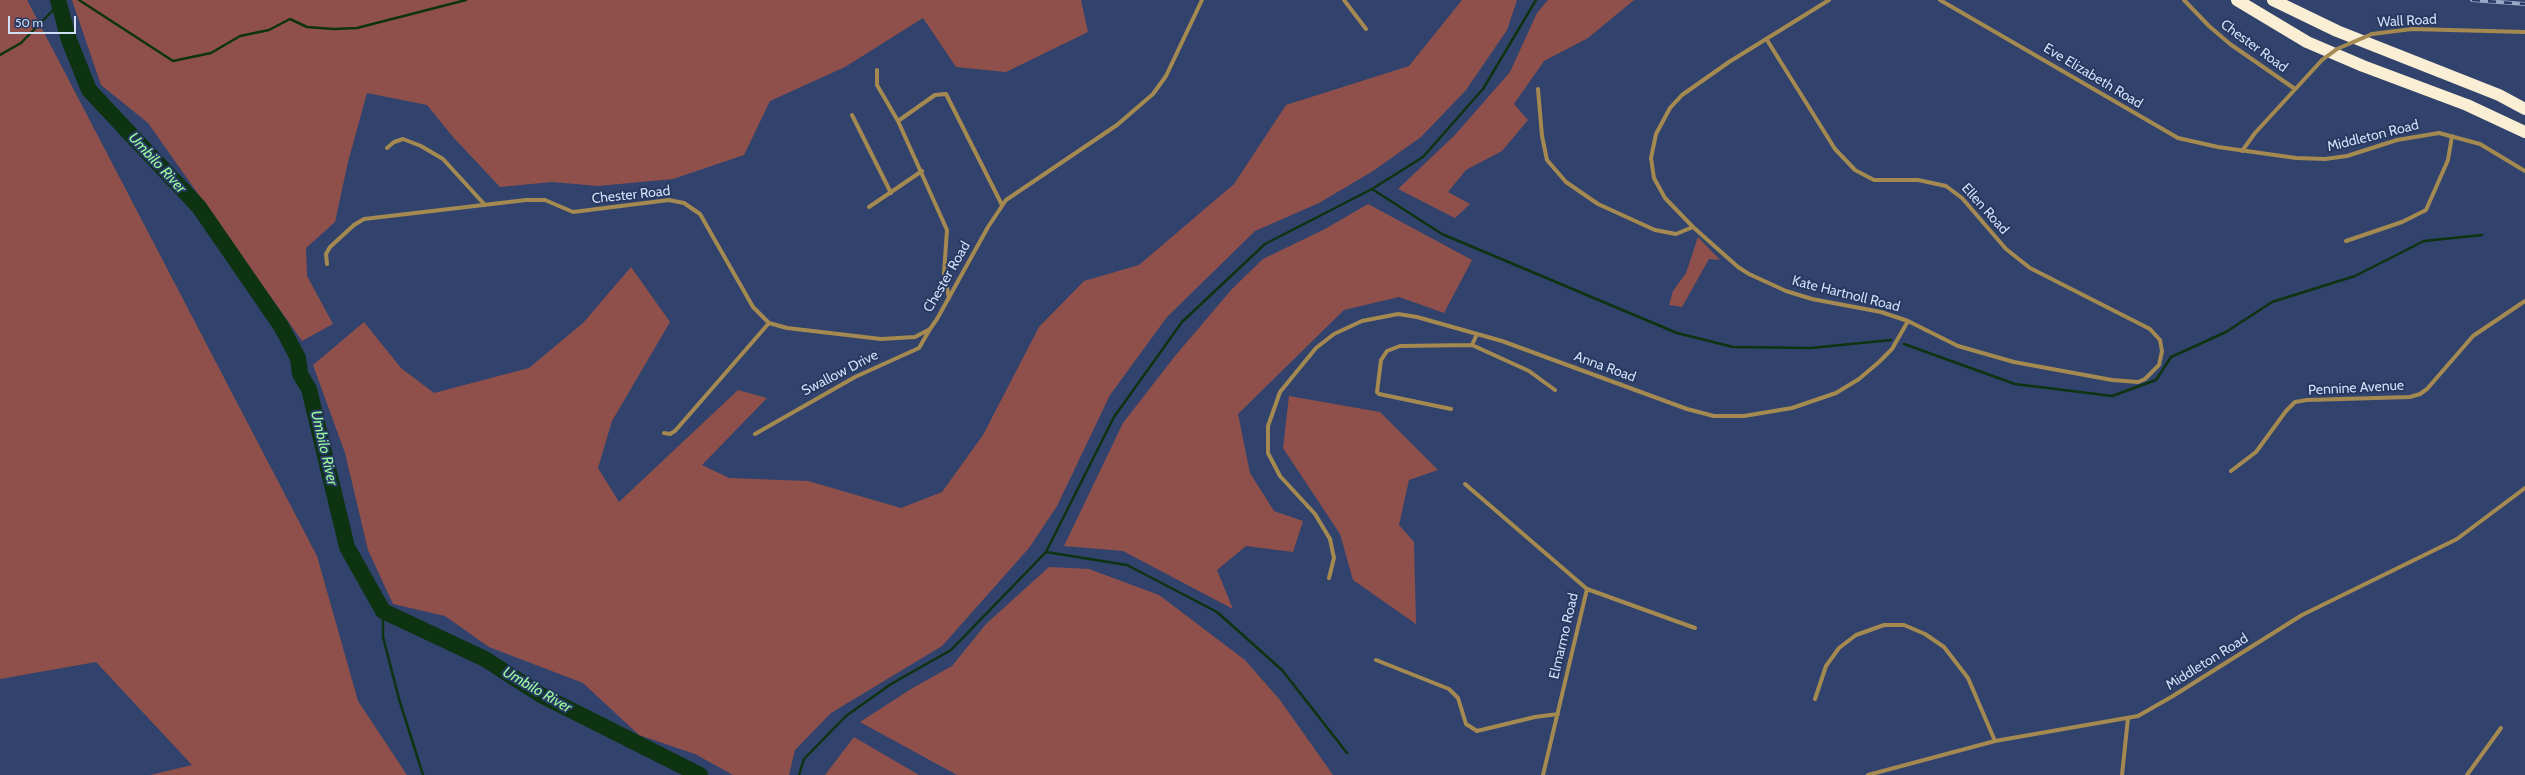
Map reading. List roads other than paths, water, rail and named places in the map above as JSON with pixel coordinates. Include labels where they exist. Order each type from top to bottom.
[{"type":"highway","points":[[2237,0],[2307,42],[2363,66],[2467,105],[2525,132]]},
{"type":"highway","points":[[2273,0],[2337,31],[2499,95],[2525,109]]},
{"type":"street","name":"Chester Road","points":[[485,205],[540,200],[555,203],[573,212],[669,200],[684,203],[694,208],[711,231],[753,307],[769,323],[787,328],[890,339],[915,337],[930,329],[1002,205],[1017,191],[1117,125],[1153,94],[1166,76],[1202,0]]},
{"type":"street","points":[[1344,0],[1366,28]]},
{"type":"street","name":"Kate Hartnoll Road","points":[[1829,0],[1767,40],[1729,62],[1682,95],[1670,108],[1659,124],[1651,158],[1654,178],[1665,198],[1693,227],[1738,267],[1767,283],[1812,299],[1881,312],[1908,321],[1958,346],[2014,362],[2138,382],[2145,379],[2158,365],[2162,351],[2160,340]]},
{"type":"street","name":"Eve Elizabeth Road","points":[[1940,0],[2178,138],[2242,151]]},
{"type":"street","name":"Chester Road","points":[[2184,0],[2209,26],[2230,44],[2295,89]]},
{"type":"street","name":"Wall Road","points":[[2242,151],[2322,60],[2342,46],[2372,34],[2412,29],[2525,32]]},
{"type":"street","name":"Ellen Road","points":[[1767,40],[1835,149],[1855,170],[1874,180],[1934,182],[1953,189],[2006,249],[2030,268],[2140,323],[2150,329],[2160,340]]},
{"type":"street","points":[[877,70],[877,85],[898,121],[922,171],[947,230],[944,273],[948,298]]},
{"type":"street","points":[[1538,89],[1542,136],[1547,160],[1566,182],[1598,204],[1655,230],[1676,234],[1693,227]]},
{"type":"street","points":[[898,121],[935,95],[946,94],[1002,205]]},
{"type":"street","points":[[852,115],[891,193]]},
{"type":"street","name":"Middleton Road","points":[[2242,151],[2324,160],[2347,156],[2397,140],[2419,135],[2439,133],[2480,144],[2525,171]]},
{"type":"street","points":[[2346,241],[2402,222],[2426,210],[2433,199],[2448,160],[2452,136]]},
{"type":"street","points":[[387,148],[394,142],[403,139],[428,150],[443,159],[485,205]]},
{"type":"street","points":[[869,207],[922,171]]},
{"type":"street","points":[[327,264],[326,254],[330,246],[360,220],[485,205]]},
{"type":"street","name":"Pennine Avenue","points":[[2231,471],[2256,452],[2286,411],[2295,402],[2307,400],[2410,396],[2420,394],[2427,389],[2473,336],[2525,301]]},
{"type":"street","name":"Anna Road","points":[[1330,578],[1334,558],[1327,534],[1315,514],[1280,476],[1268,453],[1266,436],[1270,415],[1287,382],[1323,342],[1334,334],[1362,321],[1391,315],[1406,315],[1477,334],[1687,409],[1714,416],[1744,416],[1792,408],[1836,393],[1879,362],[1892,349],[1908,321]]},
{"type":"street","points":[[664,433],[670,434],[675,431],[769,323]]},
{"type":"street","name":"Swallow Drive","points":[[755,434],[855,376],[916,350],[924,342],[930,329]]},
{"type":"street","points":[[1472,345],[1477,334]]},
{"type":"street","points":[[1451,408],[1379,394],[1376,392],[1381,360],[1387,351],[1400,346],[1472,345],[1523,368],[1555,390]]},
{"type":"street","name":"Elmarmo Road","points":[[1465,484],[1586,589],[1543,775]]},
{"type":"street","name":"Middleton Road","points":[[1868,775],[1995,741],[2128,718],[2148,712],[2302,615],[2457,539],[2525,488]]},
{"type":"street","points":[[1586,589],[1695,628]]},
{"type":"street","points":[[1815,698],[1826,666],[1839,648],[1856,634],[1884,625],[1904,625],[1925,634],[1944,647],[1968,678],[1995,741]]},
{"type":"street","points":[[1376,660],[1449,689],[1458,698],[1466,724],[1478,731],[1535,717],[1558,714]]},
{"type":"street","points":[[2122,775],[2128,718]]},
{"type":"street","points":[[2467,775],[2501,728]]},
{"type":"waterway","name":"Umbilo River","points":[[58,0],[69,40],[89,90],[199,207],[281,326],[298,358],[300,374],[309,389],[347,547],[383,611],[485,659],[541,695],[700,775]]},
{"type":"waterway","points":[[79,0],[173,61],[211,53],[240,36],[269,30],[290,19],[307,27],[334,29],[357,28],[466,0]]},
{"type":"waterway","points":[[799,775],[804,759],[846,716],[891,684],[951,650],[1046,552],[1114,417],[1182,322],[1265,244],[1372,189],[1423,157],[1483,89],[1536,0]]},
{"type":"waterway","points":[[0,55],[21,43],[59,4]]},
{"type":"waterway","points":[[1372,189],[1442,234],[1677,333],[1733,347],[1811,348],[1891,340]]},
{"type":"waterway","points":[[1904,344],[2015,384],[2112,396],[2156,380],[2171,357],[2226,332],[2272,302],[2355,276],[2424,241],[2482,235]]},
{"type":"waterway","points":[[1046,552],[1127,565],[1217,612],[1282,670],[1347,753]]},
{"type":"waterway","points":[[383,611],[383,637],[399,699],[423,775]]},
{"type":"railway","points":[[2472,0],[2525,4]]}]
